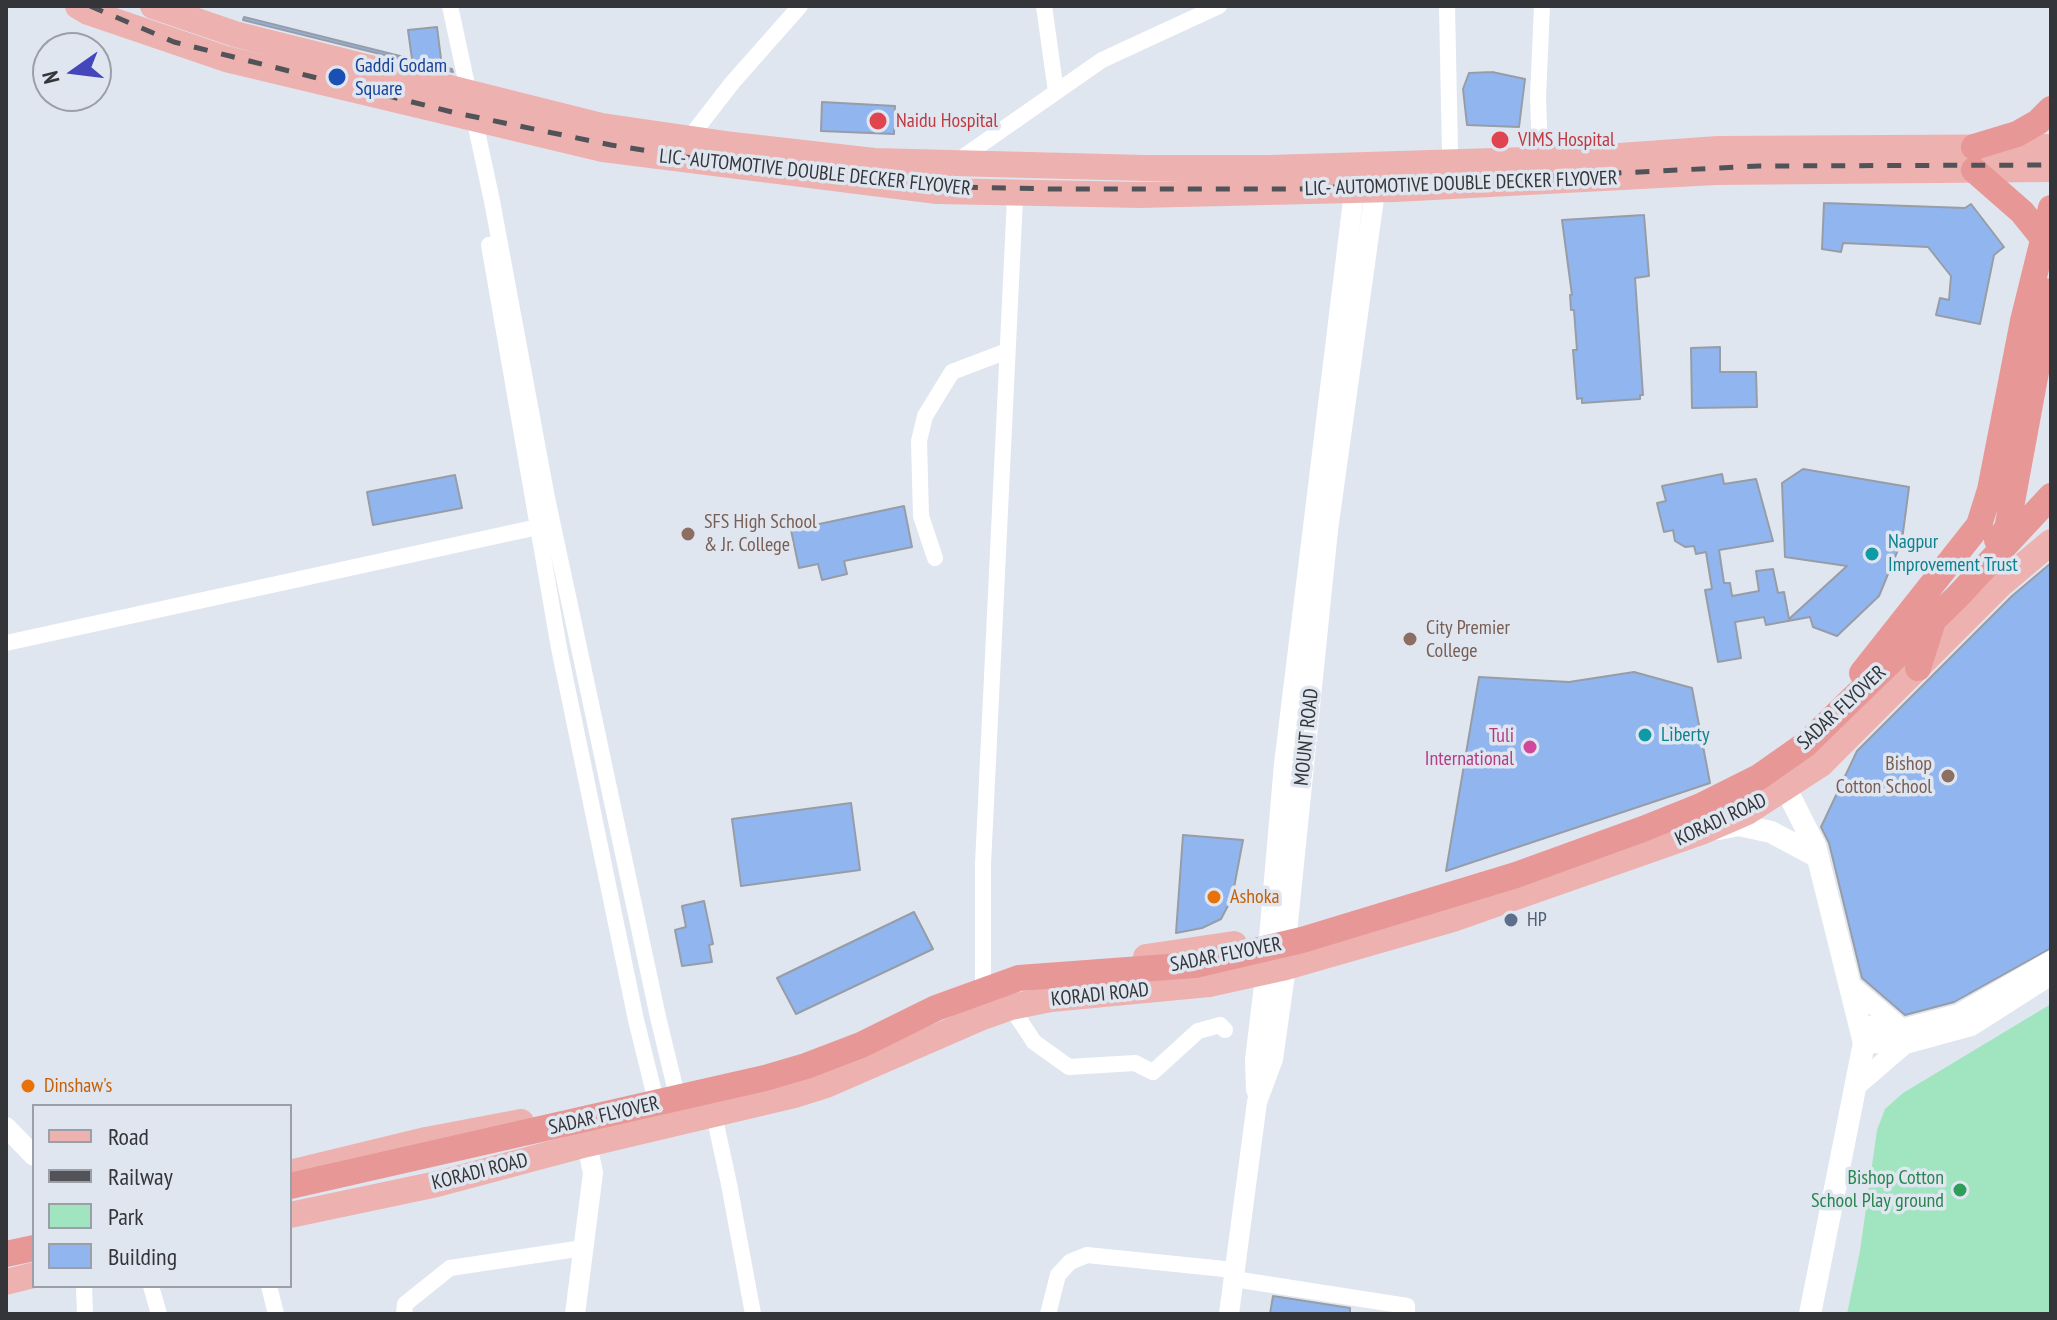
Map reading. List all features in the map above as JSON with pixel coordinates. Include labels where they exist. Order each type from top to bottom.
[{"type":"highway","points":[[2043,238],[1974,158],[2038,122],[2051,109]]},
{"type":"highway","points":[[1918,668],[1938,607],[2007,529],[2002,490],[2023,321],[2051,208]]},
{"type":"highway","points":[[1769,760],[1833,705],[1913,611],[2002,490],[2051,291]]},
{"type":"highway","name":"SADAR FLYOVER","points":[[292,1186],[765,1078],[847,1050],[936,1008],[1019,978],[1195,965],[1302,940],[1516,875],[1643,829],[1703,805],[1759,777],[1806,744],[1957,597],[2051,496]]},
{"type":"highway","name":"SADAR FLYOVER","points":[[292,1197],[758,1090],[814,1073],[976,1005],[1025,989],[1204,973],[1251,964],[1479,898],[1669,832],[1719,811],[1770,784],[1811,754],[1884,686],[2051,518]]},
{"type":"highway","points":[[6,1254],[32,1248]]},
{"type":"highway","points":[[6,1266],[32,1260]]},
{"type":"main road","points":[[69,6],[89,19],[227,65],[591,153],[863,191],[1153,203],[1364,196],[1691,182],[1717,160]]},
{"type":"main road","name":"LIC- AUTOMOTIVE DOUBLE DECKER FLYOVER","points":[[78,6],[226,59],[603,149],[937,191],[1140,195],[1411,188],[1717,160]]},
{"type":"main road","name":"LIC- AUTOMOTIVE DOUBLE DECKER FLYOVER","points":[[153,6],[235,34],[602,126],[874,161],[1270,168],[1591,158],[1717,160]]},
{"type":"main road","points":[[175,6],[232,26],[464,80],[600,121],[870,154],[1151,163],[1450,153],[1540,154],[1690,141],[1717,160],[1974,158],[2051,147]]},
{"type":"main road","points":[[1974,158],[2051,169]]},
{"type":"main road","name":"KORADI ROAD","points":[[292,1215],[437,1184],[826,1085],[1011,1007],[1051,999],[1209,984],[1276,970],[1453,919],[1701,832],[1747,812],[1821,764],[2001,584],[2051,542]]},
{"type":"main road","points":[[292,1173],[426,1140],[579,1111],[736,1076],[814,1053],[937,997],[1008,972],[1051,964],[1218,948],[1278,934],[1467,881],[1623,825],[1733,781],[1769,760],[1787,787],[1818,857],[1862,1034],[1855,1087],[1810,1314]]},
{"type":"main road","points":[[1701,832],[1739,825],[1771,832],[1818,857]]},
{"type":"main road","points":[[6,1244],[32,1237]]},
{"type":"main road","points":[[6,1282],[32,1276]]},
{"type":"street","points":[[450,6],[545,525],[559,648],[672,1124]]},
{"type":"street","points":[[681,165],[694,132],[732,83],[800,6]]},
{"type":"street","points":[[1044,6],[1056,92]]},
{"type":"street","points":[[963,157],[1102,60],[1219,6]]},
{"type":"street","points":[[1447,6],[1450,153]]},
{"type":"street","points":[[1540,154],[1538,97],[1542,6]]},
{"type":"street","points":[[1229,1314],[1257,1102],[1273,1059],[1284,764],[1369,157]]},
{"type":"street","points":[[983,980],[983,864],[1015,198]]},
{"type":"street","points":[[935,558],[921,516],[919,441],[925,416],[952,372],[1007,351]]},
{"type":"street","points":[[6,643],[545,525]]},
{"type":"street","points":[[1855,1087],[1904,1037],[1959,1014],[2051,961]]},
{"type":"street","points":[[1862,1034],[1904,1037],[1971,1026],[2051,975]]},
{"type":"street","points":[[1849,984],[1904,1037]]},
{"type":"street","points":[[1011,1007],[1034,1042],[1069,1067],[1135,1063],[1153,1072],[1198,1031],[1220,1025],[1225,1030]]},
{"type":"street","points":[[714,1115],[753,1314]]},
{"type":"street","points":[[6,1127],[32,1154]]},
{"type":"street","points":[[575,1314],[593,1173],[587,1144]]},
{"type":"street","points":[[404,1314],[405,1304],[450,1268],[583,1248]]},
{"type":"street","points":[[1048,1314],[1058,1275],[1070,1262],[1087,1255],[1234,1274],[1407,1306],[1407,1314]]},
{"type":"street","points":[[84,1288],[85,1314]]},
{"type":"street","points":[[152,1288],[159,1314]]},
{"type":"street","points":[[270,1288],[276,1314]]},
{"type":"green space","name":"Bishop Cotton School Play ground","points":[[2051,1004],[2051,1314],[1847,1314],[1860,1251],[1877,1130],[1885,1109],[1903,1093]]},
{"type":"building","points":[[244,17],[412,59],[408,30],[437,27],[442,67],[453,72],[243,20]]},
{"type":"building","points":[[1492,72],[1525,79],[1519,127],[1467,125],[1463,89],[1469,73]]},
{"type":"building","points":[[822,102],[895,106],[894,134],[821,131]]},
{"type":"building","points":[[1824,203],[1965,208],[1971,204],[2004,247],[1994,255],[1980,324],[1936,315],[1940,298],[1949,300],[1951,276],[1928,247],[1843,243],[1841,252],[1822,249]]},
{"type":"building","points":[[1644,215],[1649,276],[1635,278],[1643,395],[1640,399],[1582,403],[1582,398],[1577,399],[1574,310],[1571,310],[1572,295],[1562,220]]},
{"type":"building","points":[[1720,347],[1720,372],[1756,372],[1757,407],[1692,408],[1691,348]]},
{"type":"building","points":[[1803,469],[1909,487],[1902,540],[1879,596],[1837,636],[1813,627],[1810,617],[1766,625],[1764,617],[1735,622],[1741,658],[1718,662],[1705,590],[1712,589],[1706,552],[1696,554],[1694,546],[1685,547],[1675,541],[1673,530],[1664,532],[1657,503],[1666,501],[1662,486],[1722,474],[1724,484],[1756,479],[1773,541],[1719,550],[1724,583],[1730,583],[1732,596],[1759,591],[1756,571],[1773,569],[1778,593],[1784,592],[1789,619],[1847,566],[1785,557],[1782,483]]},
{"type":"building","points":[[455,475],[462,508],[373,525],[367,492]]},
{"type":"building","points":[[904,506],[912,547],[844,561],[847,574],[822,580],[818,564],[799,568],[791,530]]},
{"type":"building","name":"Bishop Cotton School","points":[[2051,563],[2051,948],[1954,1002],[1905,1015],[1862,978],[1829,843],[1821,827],[1857,751],[2012,596]]},
{"type":"building","name":"Tuli International","points":[[1634,672],[1692,688],[1710,783],[1446,871],[1479,677],[1569,682]]},
{"type":"building","points":[[851,803],[860,870],[741,886],[732,819]]},
{"type":"building","points":[[1183,835],[1243,840],[1232,898],[1221,919],[1202,928],[1176,933]]},
{"type":"building","points":[[704,901],[713,944],[709,945],[712,962],[682,966],[675,930],[686,927],[682,906]]},
{"type":"building","points":[[914,912],[933,949],[796,1014],[777,978]]},
{"type":"building","points":[[1273,1296],[1350,1308],[1350,1314],[1270,1314]]},
{"type":"railway","points":[[90,6],[174,42],[456,113],[611,145],[846,178],[959,187],[1298,189],[1759,166],[2051,165]]},
{"type":"place","name":"Gaddi Godam Square","points":[[337,77]]},
{"type":"place","name":"Naidu Hospital","points":[[878,121]]},
{"type":"place","name":"VIMS Hospital","points":[[1500,140]]},
{"type":"place","name":"SFS High School & Jr. College","points":[[688,534]]},
{"type":"place","name":"Nagpur Improvement Trust","points":[[1872,554]]},
{"type":"place","name":"City Premier College","points":[[1410,639]]},
{"type":"place","name":"Liberty","points":[[1645,735]]},
{"type":"place","name":"Tuli International","points":[[1530,747]]},
{"type":"place","name":"Bishop Cotton School","points":[[1948,776]]},
{"type":"place","name":"Ashoka","points":[[1214,897]]},
{"type":"place","name":"HP","points":[[1511,920]]},
{"type":"place","name":"Dinshaw's","points":[[28,1086]]},
{"type":"place","name":"Bishop Cotton School Play ground","points":[[1960,1190]]}]
